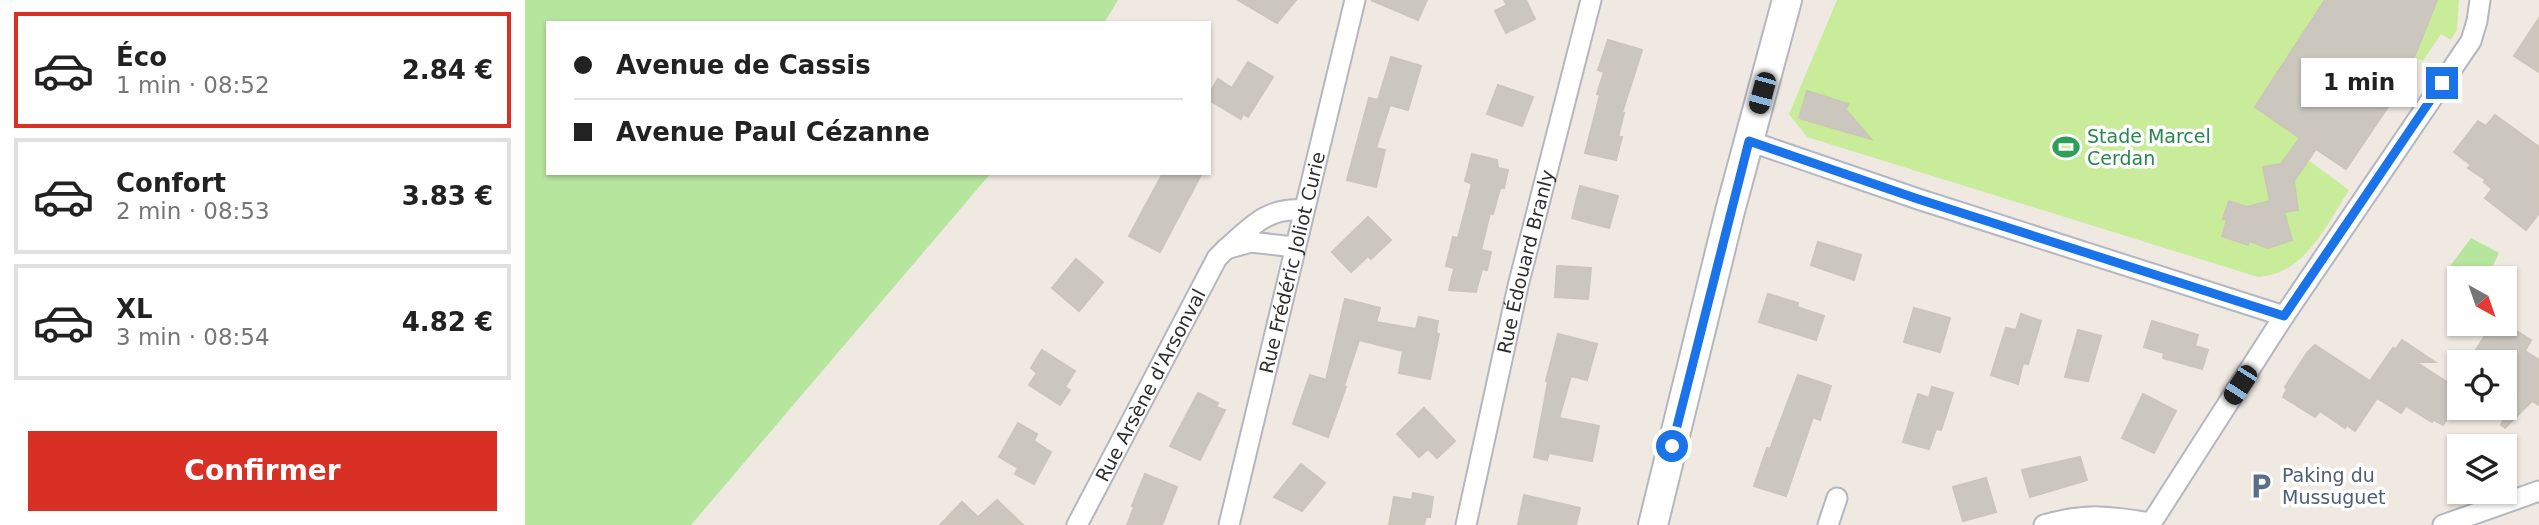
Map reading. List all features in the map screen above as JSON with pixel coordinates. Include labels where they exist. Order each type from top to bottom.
[{"type":"main road","points":[[1653,525],[1787,0]]},
{"type":"street","name":"Rue Frédéric Joliot Curie","points":[[1229,525],[1355,0]]},
{"type":"street","name":"Rue Édouard Branly","points":[[1466,525],[1518,286],[1591,0]]},
{"type":"street","points":[[2044,525],[2073,517],[2110,516],[2151,524],[2284,316],[2471,41],[2480,0]]},
{"type":"street","points":[[1749,141],[1918,199],[2284,316]]},
{"type":"street","name":"Rue Arsène d'Arsonval","points":[[1077,525],[1217,258],[1262,218],[1279,210],[1303,210]]},
{"type":"street","points":[[1226,249],[1251,242],[1294,247]]},
{"type":"street","points":[[2443,525],[2539,491]]},
{"type":"street","points":[[1828,525],[1837,498]]},
{"type":"green space","points":[[525,0],[1118,0],[1105,21],[546,21],[546,175],[989,175],[691,525],[525,525]]},
{"type":"green space","name":"Stade Marcel Cerdan","points":[[1837,0],[2325,0],[2255,107],[2300,138],[2287,156],[2308,160],[2349,190],[2323,232],[2302,257],[2275,274],[2258,277],[1807,137],[1789,114]]},
{"type":"green space","points":[[2430,0],[2459,0],[2457,30],[2451,40],[2441,34],[2423,61],[2415,58],[2435,6]]},
{"type":"green space","points":[[2471,238],[2499,253],[2493,266],[2450,266]]},
{"type":"building","points":[[1238,0],[1296,0],[1277,23]]},
{"type":"building","points":[[1371,0],[1427,0],[1418,20]]},
{"type":"building","points":[[1504,0],[1526,0],[1535,19],[1506,33],[1495,11],[1507,5]]},
{"type":"building","points":[[2325,0],[2437,0],[2408,73],[2410,74],[2346,169],[2316,149],[2294,181],[2298,210],[2284,212],[2292,240],[2268,248],[2249,241],[2248,245],[2222,236],[2227,220],[2223,219],[2229,201],[2247,207],[2270,201],[2263,167],[2281,164],[2300,138],[2255,107]]},
{"type":"building","points":[[2539,18],[2539,72],[2514,56]]},
{"type":"building","points":[[1608,40],[1642,50],[1622,113],[1618,137],[1622,137],[1616,160],[1585,153],[1604,72],[1598,70]]},
{"type":"building","points":[[1391,57],[1421,66],[1408,110],[1390,105],[1376,148],[1385,150],[1376,187],[1347,180],[1369,98],[1378,100]]},
{"type":"building","points":[[1248,62],[1273,77],[1248,117],[1243,114],[1241,119],[1211,101],[1211,91],[1218,79],[1232,88]]},
{"type":"building","points":[[1498,85],[1533,97],[1522,126],[1487,114]]},
{"type":"building","points":[[1807,91],[1848,104],[1846,110],[1871,139],[1799,118]]},
{"type":"building","points":[[2495,115],[2539,147],[2539,213],[2526,230],[2485,198],[2492,189],[2484,182],[2486,180],[2468,168],[2471,165],[2454,152],[2478,121],[2486,126]]},
{"type":"building","points":[[1472,154],[1497,160],[1498,168],[1508,170],[1504,188],[1500,188],[1493,214],[1490,213],[1481,250],[1491,252],[1487,270],[1482,269],[1476,292],[1449,290],[1454,268],[1446,266],[1453,237],[1458,238],[1472,184],[1465,181]]},
{"type":"building","points":[[1162,175],[1201,175],[1160,252],[1129,236]]},
{"type":"building","points":[[1580,186],[1618,196],[1609,228],[1572,218]]},
{"type":"building","points":[[1368,217],[1391,240],[1371,259],[1368,256],[1351,272],[1332,252]]},
{"type":"building","points":[[1818,242],[1861,255],[1854,280],[1811,265]]},
{"type":"building","points":[[1076,259],[1103,282],[1079,311],[1052,288]]},
{"type":"building","points":[[1557,266],[1591,268],[1588,299],[1555,297]]},
{"type":"building","points":[[1768,294],[1798,303],[1797,307],[1824,316],[1816,340],[1759,322]]},
{"type":"building","points":[[1345,299],[1380,308],[1376,322],[1416,329],[1419,317],[1438,321],[1436,333],[1439,334],[1430,379],[1399,373],[1403,351],[1359,340],[1328,437],[1293,424],[1310,375],[1326,380]]},
{"type":"building","points":[[1914,308],[1950,318],[1940,352],[1904,342]]},
{"type":"building","points":[[2021,314],[2041,321],[2028,364],[2023,363],[2018,384],[1991,375],[2006,328],[2016,330]]},
{"type":"building","points":[[2152,321],[2198,335],[2195,346],[2208,350],[2202,369],[2163,358],[2164,353],[2144,347]]},
{"type":"building","points":[[2078,330],[2101,336],[2088,381],[2065,377]]},
{"type":"building","points":[[2517,331],[2531,340],[2525,351],[2539,360],[2539,405],[2532,401],[2517,416],[2517,350],[2476,350],[2485,336],[2517,336]]},
{"type":"building","points":[[1558,334],[1597,344],[1587,380],[1571,376],[1559,418],[1599,426],[1592,461],[1549,453],[1547,460],[1534,457],[1548,382],[1546,381]]},
{"type":"building","points":[[2402,340],[2435,362],[2416,362],[2447,382],[2447,419],[2443,425],[2434,420],[2432,422],[2406,406],[2401,413],[2377,398],[2355,431],[2347,425],[2345,428],[2320,411],[2315,417],[2283,397],[2287,389],[2285,387],[2315,345],[2370,381],[2393,348],[2396,349]]},
{"type":"building","points":[[1042,350],[1075,371],[1065,387],[1070,390],[1060,405],[1029,385],[1037,373],[1031,368]]},
{"type":"building","points":[[1798,375],[1831,386],[1820,420],[1813,417],[1786,496],[1754,486]]},
{"type":"building","points":[[1932,387],[1953,393],[1941,430],[1936,429],[1929,449],[1903,442],[1918,394],[1929,398]]},
{"type":"building","points":[[1198,393],[1218,403],[1216,407],[1225,410],[1200,460],[1170,446]]},
{"type":"building","points":[[2143,394],[2176,411],[2154,453],[2122,438]]},
{"type":"building","points":[[1424,408],[1455,441],[1437,458],[1428,449],[1419,457],[1397,434]]},
{"type":"building","points":[[2504,420],[2513,420],[2505,428],[2501,425]]},
{"type":"building","points":[[1018,423],[1037,434],[1034,441],[1051,452],[1034,484],[1015,474],[1018,468],[999,457]]},
{"type":"building","points":[[2080,457],[2087,480],[2030,497],[2022,470]]},
{"type":"building","points":[[1301,464],[1325,483],[1302,511],[1274,497]]},
{"type":"building","points":[[1145,474],[1177,487],[1162,525],[1127,525],[1134,507],[1132,506]]},
{"type":"building","points":[[1986,478],[1996,512],[1963,521],[1953,487]]},
{"type":"building","points":[[1413,493],[1433,497],[1430,517],[1426,517],[1424,525],[1389,525],[1394,497],[1412,500]]},
{"type":"building","points":[[1524,495],[1580,508],[1576,525],[1518,525]]},
{"type":"building","points":[[997,500],[1023,525],[940,525],[962,502],[978,517]]},
{"type":"place","name":"Stade Marcel Cerdan","points":[[2066,147]]},
{"type":"place","name":"Paking du Mussuguet","points":[[2261,486]]},
{"type":"route","points":[[1672,446],[1749,141],[1918,199],[2284,316],[2442,83]]}]
